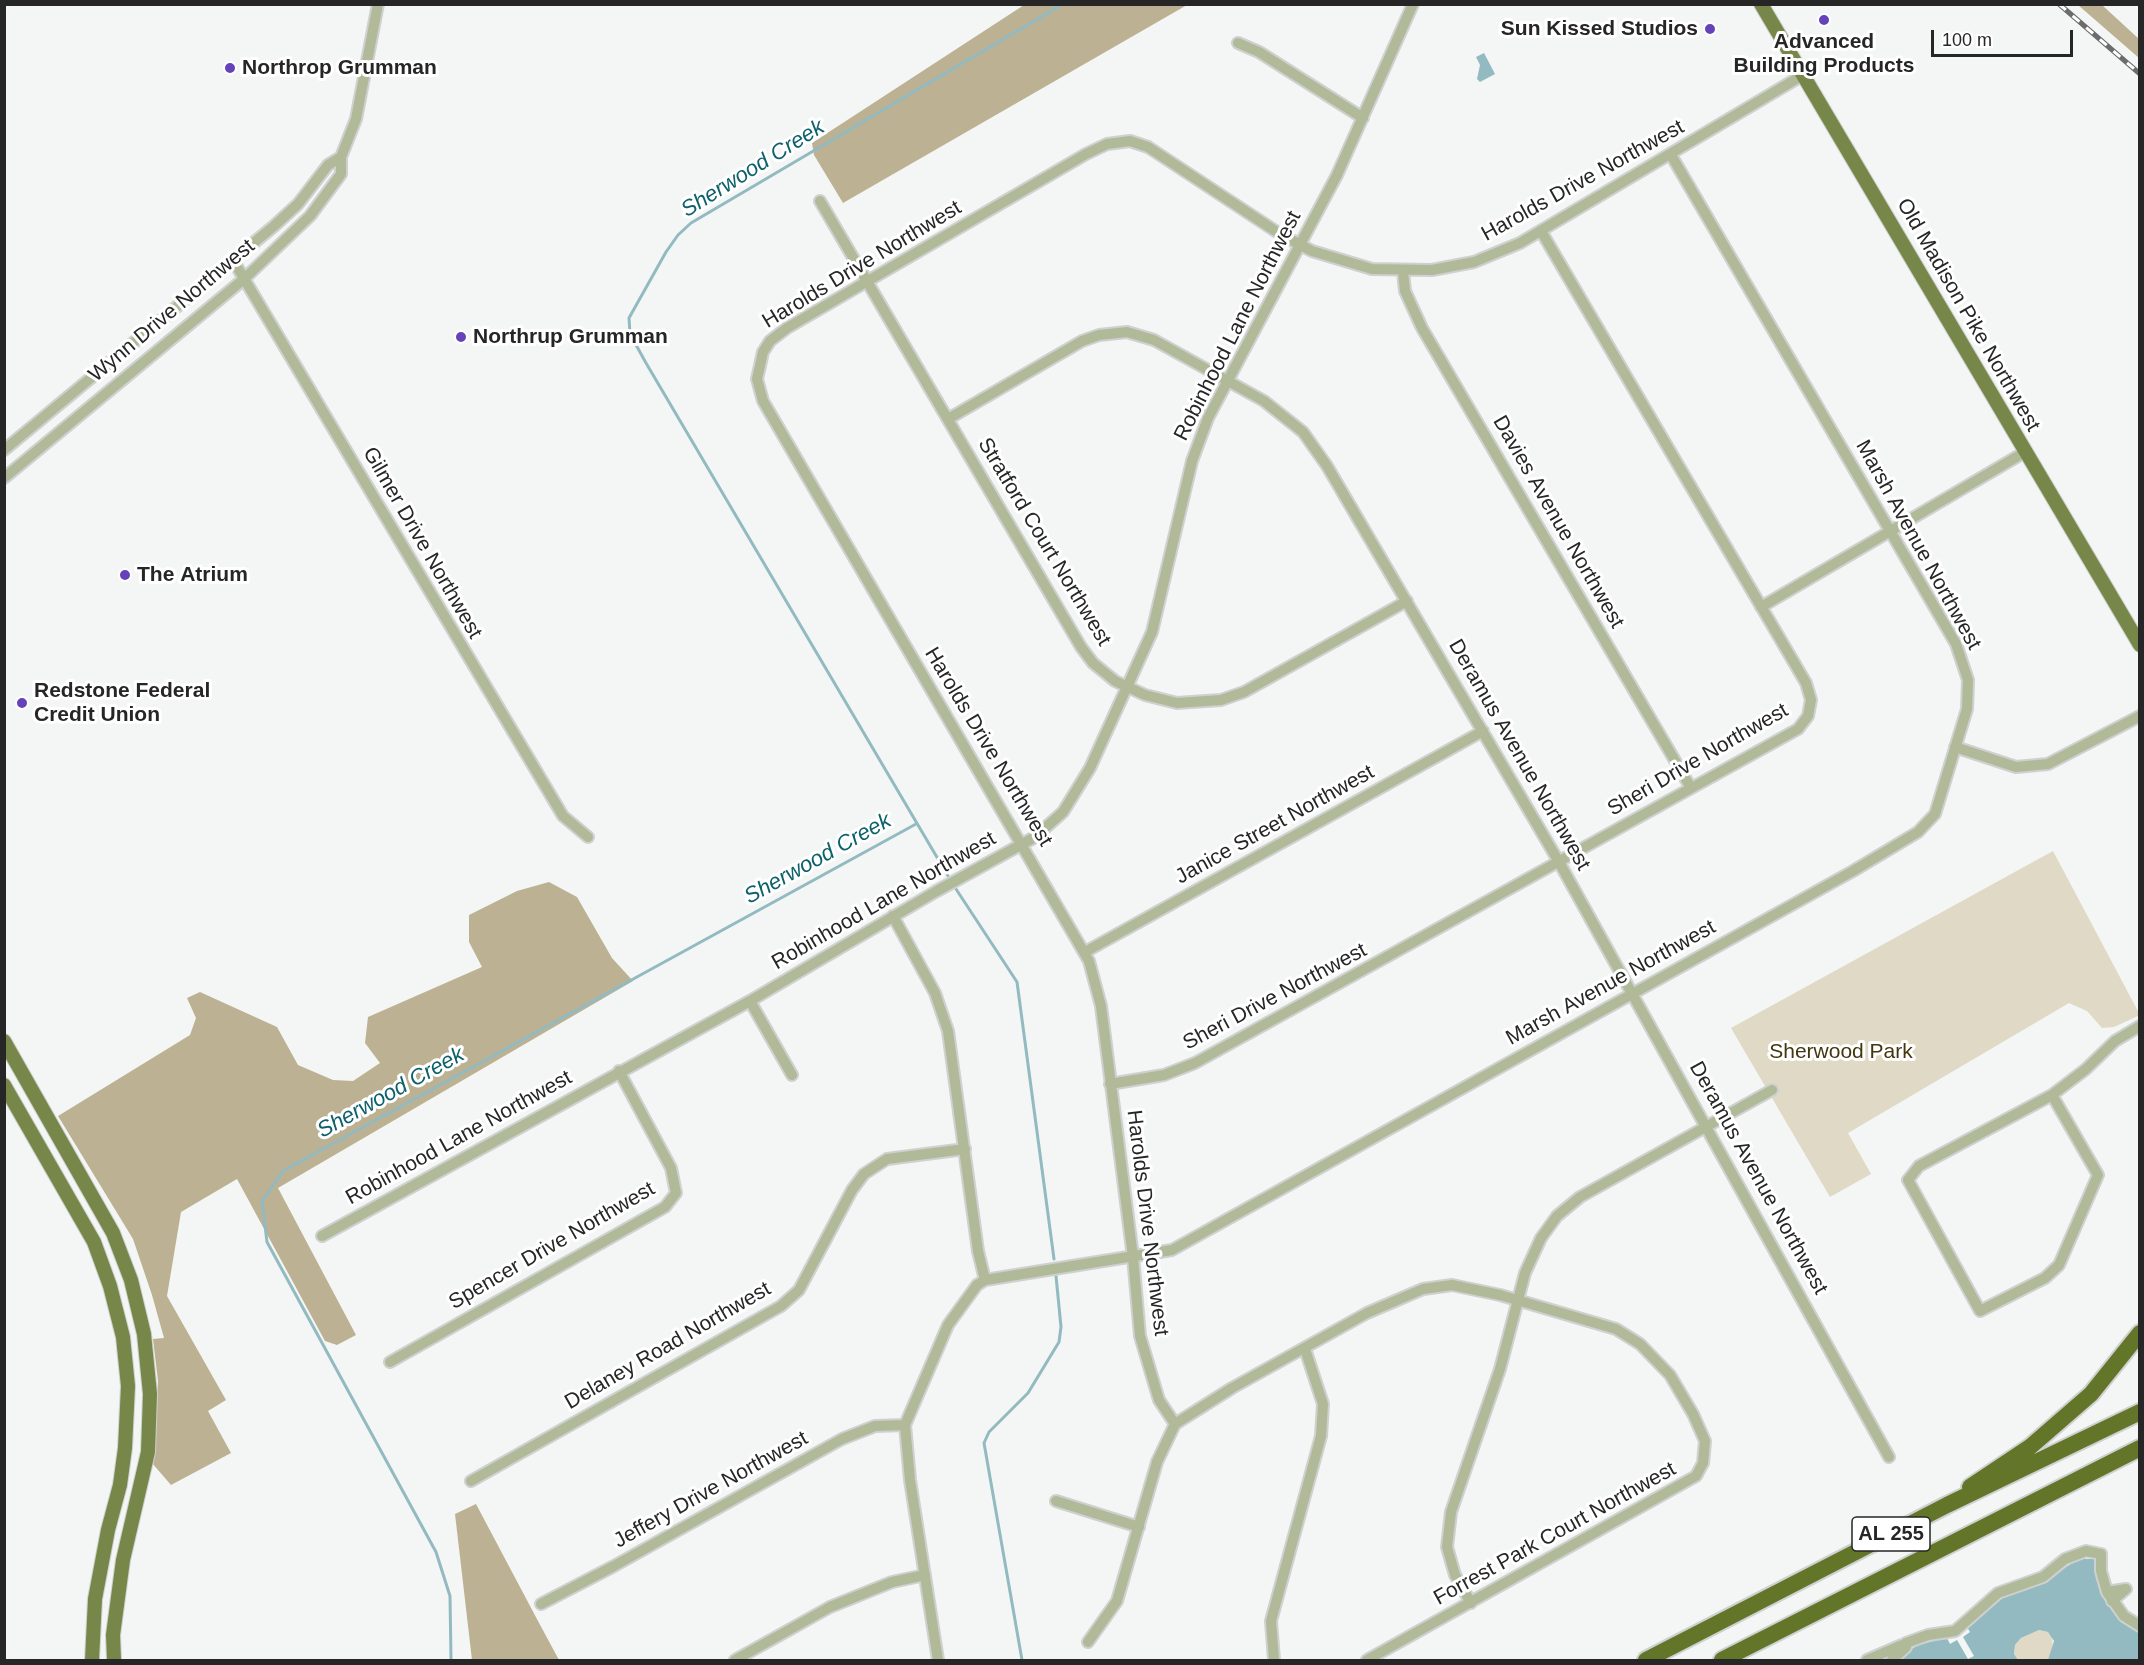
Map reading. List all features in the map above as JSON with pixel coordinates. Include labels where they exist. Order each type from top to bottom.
[{"type":"highway","points":[[1947,1505],[1988,1472],[2030,1447],[2059,1423],[2091,1394],[2139,1334]]},
{"type":"highway","name":"AL 255","points":[[1646,1660],[1947,1505],[2139,1412]]},
{"type":"highway","name":"AL 255","points":[[1722,1660],[2139,1448]]},
{"type":"main road","name":"Old Madison Pike Northwest","points":[[1761,4],[2139,645]]},
{"type":"main road","points":[[4,1041],[110,1225],[131,1280],[144,1334],[150,1394],[148,1452],[123,1560],[113,1635],[114,1660]]},
{"type":"main road","points":[[4,1085],[94,1242],[110,1286],[123,1337],[128,1386],[126,1448],[95,1599],[92,1660]]},
{"type":"street","name":"Wynn Drive Northwest","points":[[4,477],[244,279],[310,216],[341,174],[341,157],[356,119],[378,4]]},
{"type":"street","name":"Robinhood Lane Northwest","points":[[322,1236],[750,1001],[893,916],[1023,844],[1050,826],[1069,804],[1090,768],[1157,615],[1196,447],[1227,381],[1301,246],[1363,118],[1413,4]]},
{"type":"street","points":[[1238,43],[1259,52],[1363,118]]},
{"type":"street","name":"Harolds Drive Northwest","points":[[1175,1424],[1159,1400],[1142,1346],[1133,1257],[1099,994],[1085,952],[760,394],[758,369],[763,352],[770,341],[787,328],[1107,144],[1122,141],[1148,147],[1301,246],[1363,267],[1403,271],[1432,270],[1464,265],[1503,251],[1671,155],[1803,75]]},
{"type":"street","name":"Marsh Avenue Northwest","points":[[985,1280],[1172,1250],[1918,832],[1935,814],[1968,709],[1968,680],[1956,644],[1671,155]]},
{"type":"street","name":"Wynn Drive Northwest","points":[[4,450],[298,204],[328,165],[341,157]]},
{"type":"street","name":"Stratford Court Northwest","points":[[820,201],[1086,655],[1102,671],[1127,687],[1177,703],[1221,700],[1244,692],[1407,601]]},
{"type":"street","name":"Sheri Drive Northwest","points":[[1110,1084],[1154,1077],[1188,1066],[1798,729],[1808,716],[1811,700],[1806,683],[1541,231]]},
{"type":"street","name":"Gilmer Drive Northwest","points":[[233,260],[563,816],[588,837]]},
{"type":"street","name":"Davies Avenue Northwest","points":[[1403,271],[1405,291],[1422,328],[1691,788]]},
{"type":"street","name":"Deramus Avenue Northwest","points":[[948,419],[1082,341],[1109,333],[1127,332],[1145,336],[1285,415],[1310,440],[1559,862],[1890,1457]]},
{"type":"street","points":[[1761,607],[2025,452]]},
{"type":"street","points":[[1955,747],[2016,767],[2048,764],[2139,716]]},
{"type":"street","name":"Janice Street Northwest","points":[[1085,952],[1483,731]]},
{"type":"street","points":[[893,916],[927,975],[945,1019],[978,1251],[985,1280],[977,1285],[948,1325],[905,1425],[910,1480],[938,1660]]},
{"type":"street","points":[[750,1001],[792,1075]]},
{"type":"street","points":[[2052,1095],[2098,1175],[2059,1265],[2045,1278],[1980,1311],[1908,1180],[1919,1166],[2052,1095],[2086,1070],[2115,1041],[2139,1026]]},
{"type":"street","name":"Spencer Drive Northwest","points":[[390,1362],[665,1207],[676,1193],[671,1168],[619,1071]]},
{"type":"street","points":[[1471,1603],[1455,1575],[1447,1547],[1452,1512],[1500,1369],[1525,1273],[1541,1238],[1557,1216],[1580,1197],[1772,1090]]},
{"type":"street","name":"Delaney Road Northwest","points":[[471,1481],[781,1306],[799,1290],[852,1190],[864,1174],[887,1159],[965,1149]]},
{"type":"street","name":"Forrest Park Court Northwest","points":[[1175,1424],[1232,1388],[1367,1313],[1423,1289],[1452,1285],[1518,1300],[1616,1329],[1640,1344],[1670,1376],[1693,1414],[1705,1441],[1703,1463],[1696,1476],[1367,1660]]},
{"type":"street","points":[[1274,1660],[1271,1621],[1321,1436],[1323,1404],[1305,1348]]},
{"type":"street","points":[[1088,1642],[1118,1601],[1157,1462],[1175,1424]]},
{"type":"street","name":"Jeffery Drive Northwest","points":[[541,1604],[842,1439],[874,1426],[905,1425]]},
{"type":"street","points":[[1056,1501],[1139,1527]]},
{"type":"street","points":[[1867,1660],[1928,1635],[1955,1631],[1998,1593],[2043,1577],[2076,1553],[2086,1551],[2101,1554],[2101,1571],[2110,1596],[2124,1616],[2139,1626]]},
{"type":"street","points":[[735,1660],[830,1606],[892,1582],[925,1575]]},
{"type":"street","points":[[1892,1660],[1906,1647],[1906,1643]]},
{"type":"green space","name":"Sherwood Park","points":[[2053,851],[2140,1015],[2114,1027],[2102,1028],[2087,1011],[2069,1003],[1848,1133],[1871,1174],[1830,1197],[1731,1028]]},
{"type":"green space","points":[[2039,1630],[2048,1632],[2052,1636],[2053,1650],[2050,1659],[2018,1660],[2014,1654],[2015,1645],[2021,1638]]},
{"type":"shaded area","points":[[1024,5],[1187,5],[843,203],[814,155],[812,143]]},
{"type":"shaded area","points":[[2078,5],[2102,5],[2139,39],[2139,58]]},
{"type":"shaded area","points":[[549,882],[577,897],[612,958],[633,981],[278,1188],[356,1335],[337,1345],[325,1341],[237,1179],[181,1212],[167,1296],[226,1400],[208,1411],[231,1453],[171,1485],[152,1463],[158,1381],[153,1339],[164,1338],[152,1295],[133,1239],[58,1116],[190,1035],[196,1018],[187,998],[200,992],[277,1027],[298,1065],[333,1080],[353,1081],[380,1063],[365,1043],[368,1017],[482,967],[469,942],[469,915],[517,891]]},
{"type":"shaded area","points":[[476,1504],[559,1660],[472,1660],[455,1514]]},
{"type":"water","points":[[1484,53],[1495,74],[1480,82],[1477,79],[1480,65],[1476,57]]},
{"type":"water","points":[[2079,1559],[2097,1559],[2110,1605],[2124,1623],[2139,1633],[2139,1660],[2048,1660],[2054,1641],[2048,1632],[2039,1630],[2021,1638],[2015,1645],[2014,1654],[2018,1660],[1895,1660],[1918,1645],[1949,1637],[2001,1598],[2037,1585]]},
{"type":"pier","points":[[1967,1627],[1970,1632],[1963,1637],[1974,1656],[1968,1659],[1957,1640],[1950,1644],[1947,1638]]},
{"type":"waterway","name":"Sherwood Creek","points":[[948,876],[646,363],[630,334],[629,318],[666,252],[678,235],[691,223],[1063,4]]},
{"type":"waterway","name":"Sherwood Creek","points":[[451,1660],[450,1596],[436,1552],[267,1242],[262,1201],[283,1171],[916,824]]},
{"type":"waterway","points":[[956,889],[1017,982],[1054,1259]]},
{"type":"waterway","points":[[1022,1660],[984,1443],[989,1432],[1028,1393],[1059,1342],[1061,1327],[1056,1276]]},
{"type":"railway","points":[[2059,4],[2140,74]]},
{"type":"place","name":"Advanced Building Products","points":[[1824,20]]},
{"type":"place","name":"Sun Kissed Studios","points":[[1710,29]]},
{"type":"place","name":"Northrop Grumman","points":[[230,68]]},
{"type":"place","name":"Northrup Grumman","points":[[461,337]]},
{"type":"place","name":"The Atrium","points":[[125,575]]},
{"type":"place","name":"Redstone Federal Credit Union","points":[[22,703]]}]
